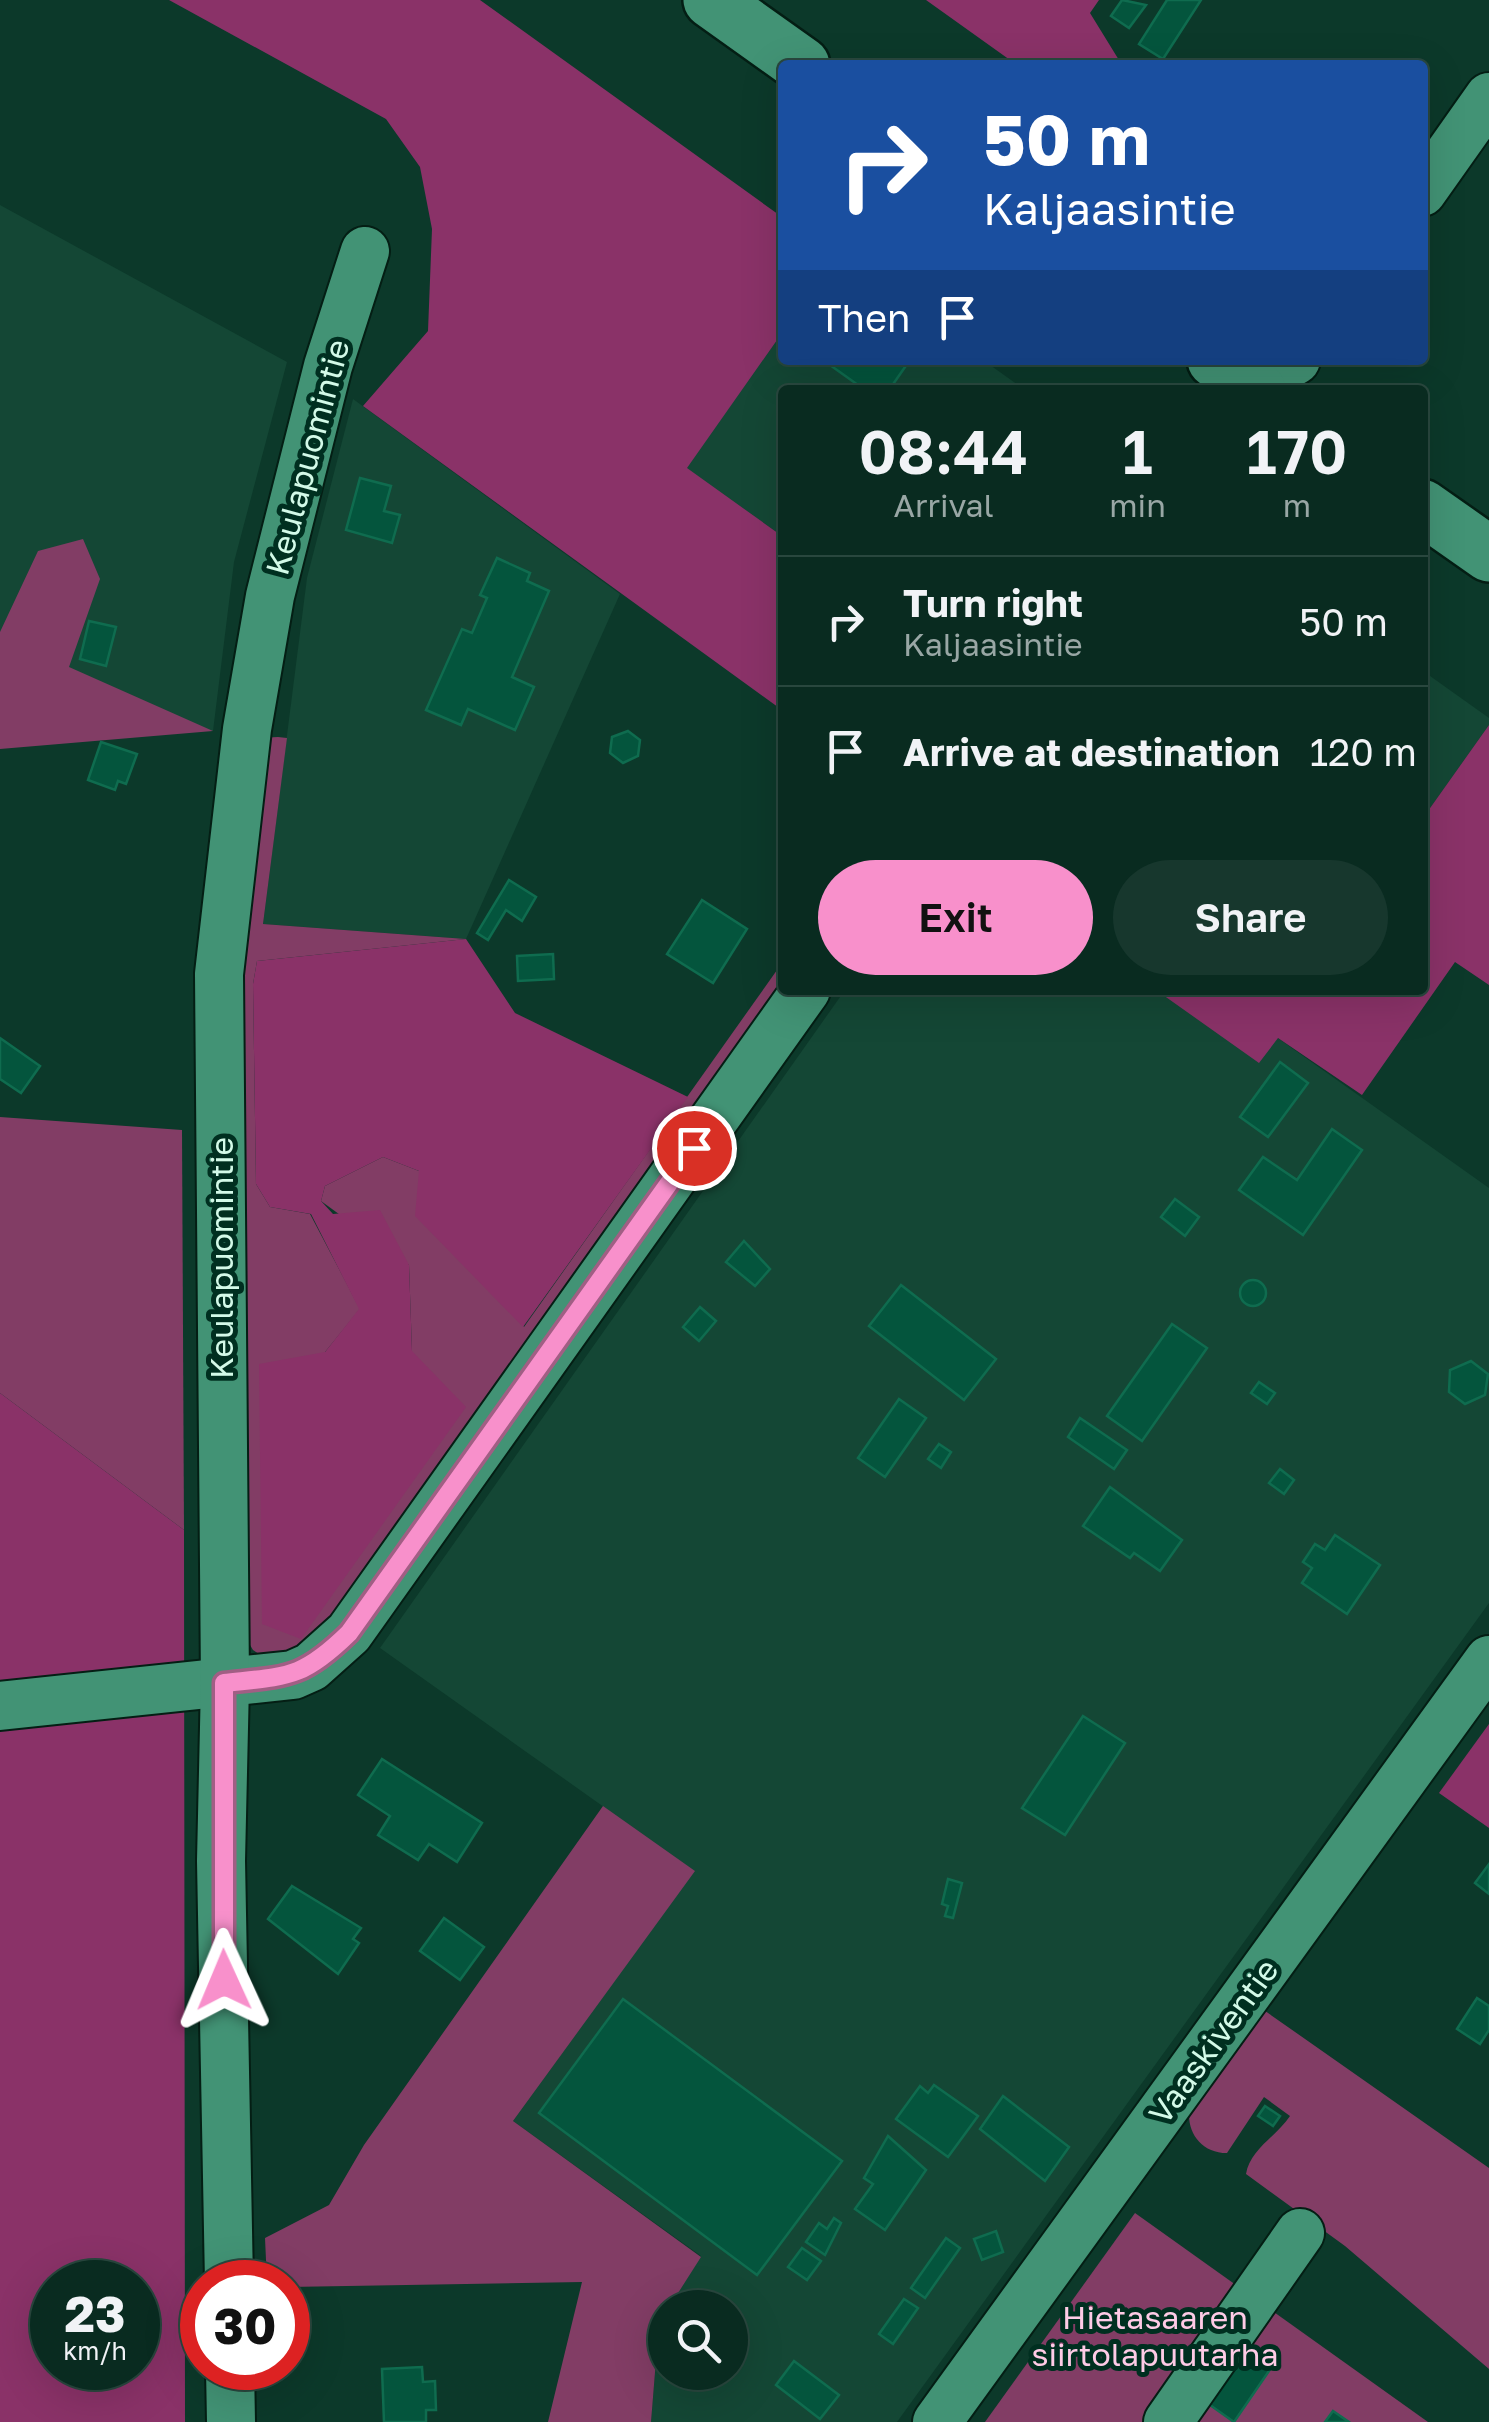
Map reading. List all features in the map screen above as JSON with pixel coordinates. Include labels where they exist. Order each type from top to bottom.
[{"type":"street","points":[[711,0],[795,60]]},
{"type":"street","points":[[1428,184],[1489,98]]},
{"type":"street","name":"Keulapuomintie","points":[[230,2260],[222,1861],[218,974],[247,730],[270,596],[328,366],[365,251]]},
{"type":"street","points":[[1428,511],[1489,554]]},
{"type":"street","points":[[0,1706],[293,1676],[311,1668],[349,1633],[802,995]]},
{"type":"street","name":"Vaaskiventie","points":[[937,2422],[1489,1660]]},
{"type":"street","points":[[1168,2422],[1300,2232]]},
{"type":"street","points":[[230,2390],[231,2422]]},
{"type":"shaded area","points":[[169,0],[480,0],[778,214],[778,339],[687,468],[778,533],[778,707],[363,406],[428,331],[432,229],[420,167],[386,119]]},
{"type":"shaded area","points":[[926,0],[1099,0],[1090,13],[1119,60],[1010,60]]},
{"type":"shaded area","points":[[0,205],[287,362],[234,562],[213,731],[0,688]]},
{"type":"shaded area","points":[[778,339],[778,365],[990,365],[1018,385],[778,385],[778,533],[686,468]]},
{"type":"shaded area","points":[[353,399],[620,594],[466,939],[263,924],[307,578]]},
{"type":"shaded area","points":[[1428,675],[1489,718],[1489,725],[1428,811]]},
{"type":"shaded area","points":[[1489,725],[1489,985],[1455,962],[1362,1095],[1278,1038],[1259,1063],[1163,995],[1428,995],[1428,811]]},
{"type":"shaded area","points":[[466,939],[515,1013],[688,1097],[523,1327],[415,1216],[419,1171],[383,1157],[325,1186],[321,1201],[333,1214],[380,1210],[409,1265],[412,1351],[466,1407],[301,1639],[262,1624],[259,1364],[325,1352],[359,1309],[311,1214],[270,1207],[256,1184],[253,984],[257,961]]},
{"type":"shaded area","points":[[841,995],[1217,995],[1489,1188],[1489,1603],[897,2422],[651,2422],[654,2390],[748,2390],[748,2290],[680,2290],[701,2256],[513,2121],[694,1871],[380,1648]]},
{"type":"shaded area","points":[[0,1393],[184,1530],[185,2260],[180,2260],[180,2390],[185,2390],[185,2422],[0,2422]]},
{"type":"shaded area","points":[[1489,1724],[1489,1828],[1439,1793]]},
{"type":"green space","points":[[83,539],[100,579],[69,667],[213,731],[0,749],[0,632],[38,551]]},
{"type":"green space","points":[[260,738],[287,738],[263,924],[466,939],[257,961],[253,984],[256,1184],[270,1207],[310,1214],[360,1309],[325,1352],[412,1351],[409,1265],[321,1201],[325,1186],[383,1157],[419,1171],[524,1327],[778,969],[779,995],[329,1638],[267,1659],[253,1650],[241,1630],[232,1116]]},
{"type":"green space","points":[[0,1117],[182,1130],[184,1530],[0,1393]]},
{"type":"green space","points":[[603,1806],[695,1871],[513,2121],[701,2257],[680,2290],[648,2290],[648,2390],[654,2390],[651,2422],[548,2422],[582,2282],[310,2287],[310,2260],[266,2260],[265,2238],[329,2205],[364,2145]]},
{"type":"green space","points":[[1258,2006],[1489,2168],[1489,2369],[1345,2246],[1246,2174],[1258,2150],[1290,2116],[1264,2097],[1227,2153],[1209,2149],[1196,2138],[1190,2123],[1190,2106]]},
{"type":"green space","name":"Hietasaaren siirtolapuutarha","points":[[1135,2213],[1428,2422],[985,2422]]},
{"type":"building","points":[[1122,0],[1146,5],[1129,28],[1111,16]]},
{"type":"building","points":[[1167,0],[1201,0],[1163,59],[1139,44]]},
{"type":"building","points":[[830,365],[905,367],[892,385],[858,385]]},
{"type":"building","points":[[360,478],[391,486],[384,511],[400,515],[392,543],[346,530]]},
{"type":"building","points":[[497,558],[530,573],[527,581],[549,591],[512,677],[534,687],[515,730],[468,709],[461,725],[426,710],[462,629],[472,633],[487,598],[480,595]]},
{"type":"building","points":[[89,621],[116,627],[106,666],[80,659]]},
{"type":"building","points":[[628,731],[640,740],[638,756],[623,763],[610,753],[612,737]]},
{"type":"building","points":[[101,742],[137,754],[126,784],[118,781],[115,790],[88,780]]},
{"type":"building","points":[[509,880],[536,897],[522,921],[506,910],[488,940],[477,933]]},
{"type":"building","points":[[702,900],[747,929],[713,983],[667,954]]},
{"type":"building","points":[[553,954],[554,979],[518,981],[517,956]]},
{"type":"building","points":[[0,1038],[40,1066],[21,1093],[0,1079]]},
{"type":"building","points":[[1280,1062],[1308,1083],[1268,1137],[1240,1117]]},
{"type":"building","points":[[1332,1129],[1362,1150],[1303,1235],[1239,1190],[1263,1157],[1297,1180]]},
{"type":"building","points":[[1175,1199],[1199,1217],[1185,1236],[1161,1217]]},
{"type":"building","points":[[744,1241],[770,1269],[755,1286],[726,1262]]},
{"type":"building","points":[[1253,1280],[1262,1284],[1266,1293],[1262,1302],[1253,1306],[1244,1302],[1240,1293],[1244,1284]]},
{"type":"building","points":[[901,1285],[996,1359],[964,1400],[869,1326]]},
{"type":"building","points":[[700,1307],[716,1321],[699,1341],[683,1327]]},
{"type":"building","points":[[1172,1324],[1207,1348],[1142,1441],[1107,1416]]},
{"type":"building","points":[[1471,1361],[1488,1374],[1485,1395],[1465,1404],[1449,1392],[1450,1370]]},
{"type":"building","points":[[1259,1382],[1275,1393],[1267,1404],[1251,1393]]},
{"type":"building","points":[[899,1399],[926,1418],[885,1477],[858,1458]]},
{"type":"building","points":[[1080,1418],[1127,1450],[1114,1469],[1068,1437]]},
{"type":"building","points":[[939,1444],[951,1452],[941,1468],[928,1459]]},
{"type":"building","points":[[1280,1469],[1294,1480],[1284,1494],[1269,1483]]},
{"type":"building","points":[[1110,1487],[1182,1540],[1160,1571],[1134,1553],[1130,1558],[1083,1526]]},
{"type":"building","points":[[1335,1535],[1380,1565],[1347,1614],[1302,1583],[1312,1568],[1303,1562],[1315,1544],[1325,1550]]},
{"type":"building","points":[[1083,1716],[1125,1743],[1065,1835],[1022,1808]]},
{"type":"building","points":[[382,1759],[482,1823],[457,1862],[429,1844],[418,1860],[378,1835],[390,1816],[358,1795]]},
{"type":"building","points":[[1489,1864],[1489,1894],[1475,1883]]},
{"type":"building","points":[[948,1879],[962,1883],[953,1918],[945,1916],[948,1906],[942,1904]]},
{"type":"building","points":[[292,1886],[361,1928],[353,1939],[359,1943],[338,1974],[268,1919]]},
{"type":"building","points":[[444,1918],[484,1947],[460,1980],[420,1951]]},
{"type":"building","points":[[1477,1998],[1489,2006],[1489,2030],[1480,2044],[1457,2029]]},
{"type":"building","points":[[623,1999],[842,2161],[757,2275],[539,2113]]},
{"type":"building","points":[[934,2085],[978,2116],[948,2157],[896,2119],[920,2086],[928,2093]]},
{"type":"building","points":[[1003,2096],[1069,2147],[1045,2181],[980,2129]]},
{"type":"building","points":[[1265,2106],[1280,2116],[1273,2126],[1258,2116]]},
{"type":"building","points":[[888,2136],[926,2170],[885,2230],[855,2209],[873,2184],[864,2178]]},
{"type":"building","points":[[834,2218],[841,2223],[825,2255],[806,2242],[819,2223],[827,2229]]},
{"type":"building","points":[[996,2231],[1003,2252],[982,2260],[974,2239]]},
{"type":"building","points":[[946,2238],[960,2248],[925,2298],[911,2288]]},
{"type":"building","points":[[802,2248],[821,2261],[807,2280],[788,2267]]},
{"type":"building","points":[[904,2299],[918,2308],[893,2344],[879,2334]]},
{"type":"building","points":[[1246,2351],[1271,2368],[1234,2422],[1210,2405]]},
{"type":"building","points":[[794,2361],[839,2395],[820,2419],[776,2385]]},
{"type":"building","points":[[422,2367],[423,2382],[435,2381],[436,2410],[426,2410],[426,2422],[384,2422],[382,2369]]},
{"type":"building","points":[[1333,2411],[1349,2422],[1325,2422]]},
{"type":"route","points":[[224,1980],[224,1683],[293,1676],[311,1668],[349,1633],[694,1148]]}]
